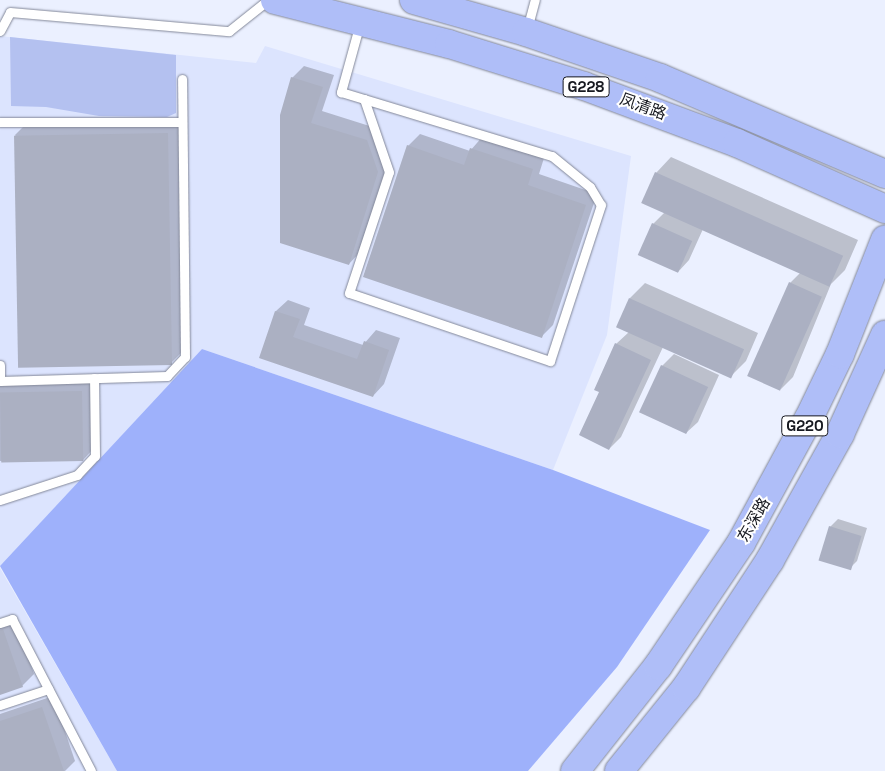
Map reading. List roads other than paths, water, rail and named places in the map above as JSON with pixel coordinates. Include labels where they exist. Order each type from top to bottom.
[{"type":"highway","name":"凤清路","points":[[275,0],[508,61],[651,110],[737,143],[885,209]]},
{"type":"highway","name":"凤清路","points":[[414,0],[526,32],[660,78],[885,174]]},
{"type":"highway","name":"东深路","points":[[575,771],[658,666],[703,602],[741,543],[810,418],[840,354],[885,240]]},
{"type":"highway","name":"G220","points":[[619,771],[686,688],[732,622],[807,498],[885,335]]},
{"type":"lane","points":[[0,31],[10,12],[229,31],[268,0]]},
{"type":"lane","points":[[526,32],[535,0]]},
{"type":"lane","points":[[360,21],[341,92],[552,156],[590,187],[601,204],[550,361],[349,293],[389,172],[364,99]]},
{"type":"lane","points":[[0,365],[0,381],[167,376],[185,357],[182,79]]},
{"type":"lane","points":[[0,122],[182,122]]},
{"type":"lane","points":[[0,500],[77,475],[95,456],[94,378]]},
{"type":"lane","points":[[0,623],[12,619],[91,771]]},
{"type":"lane","points":[[0,705],[48,689]]}]
